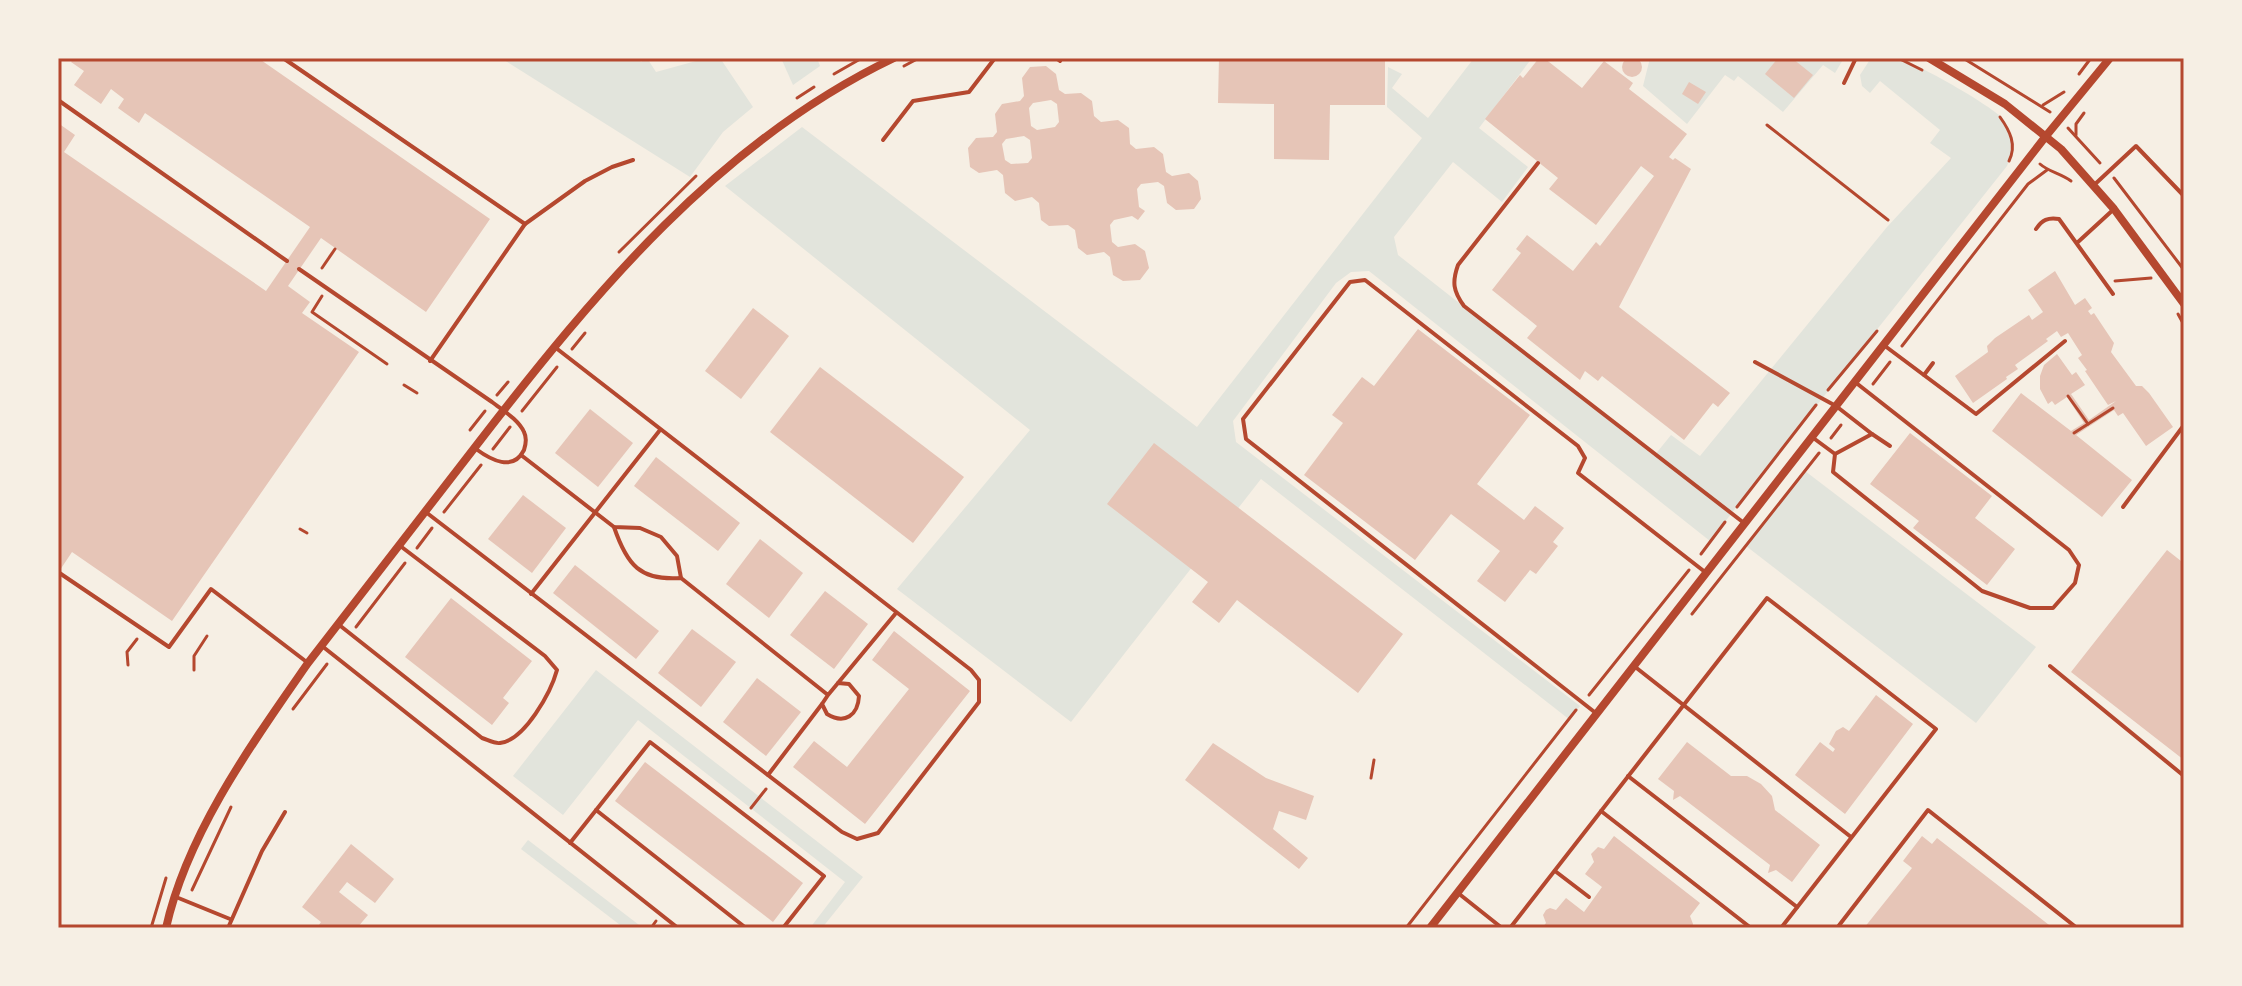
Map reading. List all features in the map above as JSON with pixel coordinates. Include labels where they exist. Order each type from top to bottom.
[{"type":"street","points":[[166,928],[173,896],[201,835],[239,766],[308,663],[554,346],[687,200],[798,111],[894,58]]},
{"type":"street","points":[[1929,58],[2005,104],[2046,136],[2114,209],[2183,300]]},
{"type":"street","points":[[1430,928],[2110,58]]},
{"type":"lane","points":[[283,58],[525,224]]},
{"type":"lane","points":[[883,140],[913,101],[969,92],[995,58]]},
{"type":"lane","points":[[1844,83],[1856,58]]},
{"type":"lane","points":[[58,100],[287,261]]},
{"type":"lane","points":[[2093,186],[2136,146],[2184,196]]},
{"type":"lane","points":[[430,361],[525,224],[585,181],[633,160]]},
{"type":"lane","points":[[1538,163],[1458,265],[1453,279],[1454,293],[1464,306],[1745,524]]},
{"type":"lane","points":[[2078,242],[2114,209]]},
{"type":"lane","points":[[2036,229],[2041,222],[2059,219],[2113,294]]},
{"type":"lane","points":[[299,269],[503,410],[524,432],[526,444],[521,455],[512,462],[501,463],[474,448]]},
{"type":"lane","points":[[1597,714],[1246,439],[1243,419],[1350,282],[1365,280],[1578,446],[1585,458],[1578,473],[1706,573]]},
{"type":"lane","points":[[1884,345],[1976,414],[2065,341]]},
{"type":"lane","points":[[425,511],[842,832],[857,839],[878,833],[979,702],[979,680],[971,670],[554,346]]},
{"type":"lane","points":[[1755,362],[1836,406],[1890,446]]},
{"type":"lane","points":[[1924,375],[1933,363]]},
{"type":"lane","points":[[1835,454],[1833,472],[1982,591],[2030,608],[2053,608],[2075,583],[2079,565],[2069,550],[1855,382]]},
{"type":"lane","points":[[2123,507],[2184,425]]},
{"type":"lane","points":[[531,594],[660,430]]},
{"type":"lane","points":[[1835,454],[1872,434]]},
{"type":"lane","points":[[1812,437],[1835,454]]},
{"type":"lane","points":[[521,455],[614,527],[621,549],[637,569],[657,580],[681,578]]},
{"type":"lane","points":[[614,527],[640,528],[661,537],[677,556],[681,578],[828,695]]},
{"type":"lane","points":[[338,624],[482,738],[498,744],[515,738],[551,692],[557,670],[545,656],[399,545]]},
{"type":"lane","points":[[58,572],[169,647],[211,589],[308,663]]},
{"type":"lane","points":[[1510,928],[1767,598],[1936,729],[1781,928]]},
{"type":"lane","points":[[768,775],[828,695],[896,613]]},
{"type":"lane","points":[[322,646],[678,928]]},
{"type":"lane","points":[[1634,666],[1851,837]]},
{"type":"lane","points":[[2050,666],[2184,776]]},
{"type":"lane","points":[[822,704],[827,714],[841,719],[851,716],[858,708],[859,696],[855,688],[838,683]]},
{"type":"lane","points":[[570,843],[650,742],[824,876],[783,928]]},
{"type":"lane","points":[[1628,776],[1797,907]]},
{"type":"lane","points":[[596,810],[746,928]]},
{"type":"lane","points":[[1837,928],[1928,810],[2077,928]]},
{"type":"lane","points":[[1601,811],[1751,928]]},
{"type":"lane","points":[[228,928],[262,851],[285,812]]},
{"type":"lane","points":[[1555,871],[1589,897]]},
{"type":"lane","points":[[1458,893],[1502,928]]},
{"type":"lane","points":[[173,896],[230,919]]},
{"type":"path","points":[[1898,58],[1924,71]]},
{"type":"path","points":[[1963,58],[2042,106],[2076,135],[2184,270]]},
{"type":"path","points":[[2042,106],[2063,93],[2091,58]]},
{"type":"path","points":[[2076,135],[2076,124],[2088,107]]},
{"type":"path","points":[[1999,115],[2008,129],[2014,151],[2007,166]]},
{"type":"path","points":[[1767,125],[1888,220]]},
{"type":"path","points":[[1867,391],[2028,184],[2047,170]]},
{"type":"path","points":[[322,268],[335,249]]},
{"type":"path","points":[[2105,281],[2155,277]]},
{"type":"path","points":[[322,296],[312,312],[387,364]]},
{"type":"path","points":[[1406,928],[1878,329]]},
{"type":"path","points":[[404,385],[417,393]]},
{"type":"path","points":[[2068,396],[2088,424]]},
{"type":"path","points":[[2074,433],[2113,408]]},
{"type":"path","points":[[1691,616],[1848,416]]},
{"type":"path","points":[[300,529],[307,533]]},
{"type":"path","points":[[128,665],[127,652],[144,630]]},
{"type":"path","points":[[194,670],[194,656],[207,636]]},
{"type":"path","points":[[1371,778],[1374,760]]},
{"type":"path","points":[[746,816],[773,779]]},
{"type":"shaded area","points":[[501,58],[638,58],[641,62],[647,58],[656,72],[707,58],[720,58],[753,107],[723,132],[690,177]]},
{"type":"shaded area","points":[[781,58],[817,58],[820,66],[793,85]]},
{"type":"shaded area","points":[[1474,58],[1532,58],[1479,128],[1528,167],[1502,202],[1453,162],[1394,237],[1398,255],[1654,456],[1671,435],[1700,456],[1887,227],[1951,158],[1930,143],[1940,130],[1880,81],[1870,93],[1862,86],[1860,75],[1871,58],[1905,61],[1949,83],[1999,115],[2011,139],[2007,166],[1710,541],[1369,271],[1351,272],[1336,283],[1233,421],[1236,442],[1580,706],[1570,720],[1261,479],[1071,722],[897,589],[1030,430],[725,186],[802,127],[1197,427],[1422,138],[1387,107],[1388,67],[1402,74],[1392,88],[1428,118]]},
{"type":"shaded area","points":[[1650,58],[1844,58],[1835,73],[1823,65],[1783,112],[1738,76],[1734,81],[1725,75],[1687,124],[1643,86]]},
{"type":"shaded area","points":[[1805,471],[2036,647],[1976,723],[1746,546]]},
{"type":"shaded area","points":[[596,670],[863,877],[822,928],[810,928],[845,882],[638,720],[563,815],[513,776]]},
{"type":"shaded area","points":[[528,840],[643,928],[624,928],[521,849]]},
{"type":"building","points":[[1632,57],[1639,60],[1642,67],[1639,74],[1632,77],[1625,74],[1622,67],[1625,60]]},
{"type":"building","points":[[74,58],[258,58],[490,219],[426,312],[321,238],[288,286],[310,302],[302,313],[359,352],[172,621],[72,552],[58,573],[58,123],[75,135],[64,152],[266,291],[310,227],[145,113],[139,123],[118,108],[124,99],[111,89],[101,104],[74,85],[84,71],[71,62]]},
{"type":"building","points":[[1219,58],[1385,58],[1385,105],[1330,105],[1329,160],[1274,159],[1274,104],[1218,103]]},
{"type":"building","points":[[1539,58],[1544,58],[1582,88],[1604,61],[1633,83],[1629,89],[1687,134],[1669,157],[1691,169],[1619,307],[1730,393],[1718,407],[1713,403],[1684,440],[1602,376],[1598,381],[1585,371],[1580,380],[1527,338],[1537,326],[1492,290],[1521,253],[1516,249],[1527,235],[1573,271],[1596,242],[1600,246],[1654,176],[1641,166],[1596,225],[1549,189],[1558,178],[1485,119],[1520,75],[1523,78]]},
{"type":"building","points":[[1778,58],[1792,58],[1813,75],[1794,98],[1765,74]]},
{"type":"building","points":[[1046,66],[1056,74],[1059,90],[1065,94],[1081,93],[1092,101],[1094,116],[1101,122],[1118,120],[1129,128],[1130,144],[1136,149],[1154,147],[1163,154],[1166,172],[1172,176],[1189,173],[1198,181],[1201,199],[1194,209],[1176,210],[1167,203],[1164,186],[1158,182],[1141,184],[1137,189],[1139,207],[1145,211],[1138,220],[1132,216],[1114,220],[1110,225],[1112,242],[1118,247],[1135,244],[1145,251],[1149,268],[1140,280],[1123,281],[1113,275],[1110,257],[1104,252],[1087,255],[1078,248],[1075,230],[1068,225],[1049,226],[1041,220],[1039,203],[1032,197],[1015,201],[1005,193],[1003,175],[997,170],[979,173],[970,167],[968,148],[976,138],[993,137],[997,132],[995,114],[1002,104],[1020,101],[1024,96],[1022,78],[1030,67]],"holes":[[[1051,100],[1057,104],[1059,122],[1055,127],[1037,130],[1031,126],[1029,108],[1033,103]],[[1024,136],[1030,140],[1032,158],[1028,163],[1011,164],[1005,160],[1002,144],[1006,139]]]},
{"type":"building","points":[[1689,82],[1706,92],[1698,104],[1682,94]]},
{"type":"building","points":[[2055,271],[2075,305],[2085,298],[2092,308],[2088,311],[2091,315],[2094,313],[2114,343],[2111,352],[2136,386],[2142,386],[2149,393],[2173,427],[2146,446],[2123,413],[2118,416],[2114,410],[2076,435],[2132,480],[2102,517],[1992,431],[2021,393],[2071,431],[2084,423],[2067,397],[2055,405],[2052,401],[2048,404],[2040,389],[2044,365],[2057,354],[2072,375],[2076,372],[2085,385],[2071,394],[2089,420],[2116,401],[2108,405],[2085,371],[2078,358],[2082,355],[2068,333],[2061,337],[2057,331],[2046,339],[2048,341],[2015,365],[2018,369],[2007,379],[1973,403],[1955,376],[1988,352],[1987,346],[1995,338],[2029,315],[2032,320],[2043,312],[2028,290]]},
{"type":"building","points":[[753,308],[789,336],[741,399],[705,371]]},
{"type":"building","points":[[1418,329],[1530,415],[1477,484],[1524,520],[1535,506],[1564,528],[1553,542],[1558,546],[1536,574],[1530,570],[1505,602],[1477,581],[1500,551],[1451,514],[1415,560],[1304,475],[1343,423],[1332,415],[1362,377],[1374,386]]},
{"type":"building","points":[[820,367],[964,477],[913,543],[770,432]]},
{"type":"building","points":[[590,409],[633,443],[598,487],[555,453]]},
{"type":"building","points":[[1910,433],[1992,496],[1975,518],[2015,549],[1987,585],[1913,528],[1919,521],[1870,484]]},
{"type":"building","points":[[1154,443],[1403,634],[1358,693],[1237,600],[1219,623],[1192,602],[1208,582],[1107,504]]},
{"type":"building","points":[[656,457],[740,523],[718,551],[634,486]]},
{"type":"building","points":[[523,495],[566,528],[532,573],[488,539]]},
{"type":"building","points":[[760,539],[803,573],[769,618],[726,584]]},
{"type":"building","points":[[2167,550],[2181,561],[2184,555],[2184,760],[2071,672]]},
{"type":"building","points":[[575,565],[659,631],[636,659],[553,593]]},
{"type":"building","points":[[825,591],[868,624],[834,669],[790,635]]},
{"type":"building","points":[[451,598],[532,661],[503,698],[509,703],[492,725],[405,657]]},
{"type":"building","points":[[692,629],[736,662],[701,707],[658,673]]},
{"type":"building","points":[[894,631],[970,691],[865,824],[793,767],[814,741],[847,767],[909,689],[872,660]]},
{"type":"building","points":[[757,678],[801,712],[766,756],[723,722]]},
{"type":"building","points":[[1876,695],[1913,724],[1845,814],[1795,775],[1820,742],[1833,752],[1835,749],[1829,744],[1836,731],[1843,727],[1849,731]]},
{"type":"building","points":[[1687,742],[1731,776],[1747,776],[1761,784],[1772,796],[1775,810],[1820,845],[1792,882],[1776,870],[1768,873],[1770,865],[1680,796],[1673,800],[1674,791],[1658,779]]},
{"type":"building","points":[[1213,743],[1266,778],[1314,796],[1306,820],[1279,811],[1273,829],[1308,858],[1299,869],[1185,780]]},
{"type":"building","points":[[645,762],[803,883],[773,922],[615,801]]},
{"type":"building","points":[[1614,836],[1700,903],[1690,916],[1692,928],[1542,928],[1546,923],[1543,915],[1546,910],[1556,910],[1566,898],[1584,912],[1602,887],[1585,874],[1594,862],[1591,854],[1598,847],[1604,849]]},
{"type":"building","points":[[1922,836],[1932,844],[1937,838],[2053,928],[1864,928],[1912,868],[1903,861]]},
{"type":"building","points":[[351,844],[394,879],[375,903],[347,882],[339,892],[368,915],[357,928],[317,928],[321,922],[302,907]]}]
